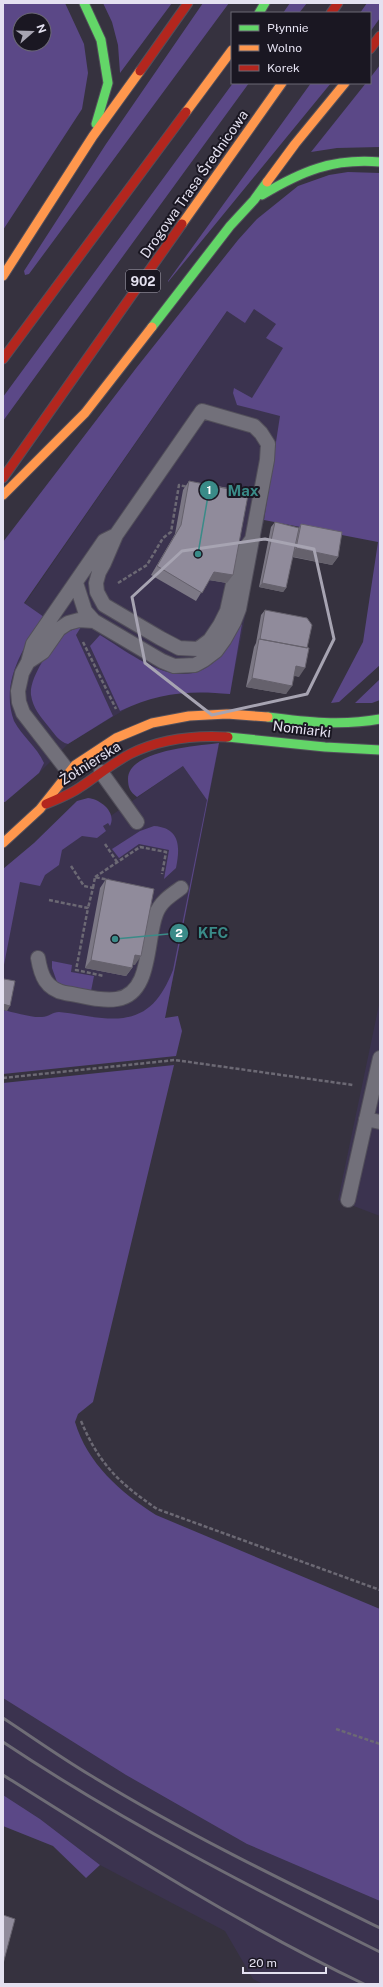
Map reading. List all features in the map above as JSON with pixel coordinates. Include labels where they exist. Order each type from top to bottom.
[{"type":"main road","points":[[84,3],[101,40],[108,83],[93,136]]},
{"type":"main road","points":[[3,276],[93,136],[188,3]]},
{"type":"main road","points":[[259,12],[265,3]]},
{"type":"main road","points":[[332,12],[338,3]]},
{"type":"main road","points":[[371,48],[380,36]]},
{"type":"main road","points":[[3,359],[231,51]]},
{"type":"main road","name":"Drogowa Trasa Średnicowa","points":[[3,478],[281,84]]},
{"type":"main road","points":[[3,496],[85,413],[230,226],[254,200],[295,144],[344,84]]},
{"type":"main road","points":[[254,200],[294,176],[330,163],[367,160],[380,162]]},
{"type":"main road","name":"Żołnierska","points":[[3,843],[30,821],[46,804],[68,771],[88,755],[113,739],[140,727],[169,718],[200,714],[226,713]]},
{"type":"main road","name":"Nomiarki","points":[[226,713],[339,723],[380,720]]},
{"type":"main road","name":"Żołnierska","points":[[46,804],[80,788],[118,760],[138,750],[169,741],[221,736]]},
{"type":"main road","name":"Nomiarki","points":[[221,736],[308,745],[380,750]]},
{"type":"lane","points":[[76,583],[85,611],[94,621],[162,661],[174,666],[195,665],[216,651],[234,622],[239,609],[253,538],[267,460],[268,444],[262,433],[254,426],[202,411],[116,535],[99,572],[96,582],[97,592],[104,605],[179,648],[190,650],[198,649],[210,640],[227,611],[239,557],[253,538]]},
{"type":"lane","points":[[68,771],[23,713],[19,702],[18,691],[22,673],[28,662],[32,644],[104,541],[116,535]]},
{"type":"lane","points":[[28,662],[43,652],[59,629],[68,623],[79,620],[94,621]]},
{"type":"lane","points":[[101,772],[137,822]]},
{"type":"lane","points":[[38,958],[45,981],[58,991],[108,1000],[123,997],[140,984],[144,973],[156,913],[165,899],[181,888]]},
{"type":"lane","points":[[348,1200],[380,1058]]},
{"type":"lane","points":[[366,1119],[380,1122]]},
{"type":"path","points":[[115,585],[147,565],[162,538],[171,532],[180,486],[194,488]]},
{"type":"path","points":[[105,844],[117,862]]},
{"type":"path","points":[[105,976],[76,970],[95,877],[140,847],[166,852],[162,877]]},
{"type":"path","points":[[71,866],[84,886],[93,888]]},
{"type":"path","points":[[95,877],[110,880]]},
{"type":"path","points":[[49,900],[88,908]]},
{"type":"path","points":[[3,1078],[175,1060],[373,1088]]},
{"type":"path","points":[[81,1420],[88,1439],[105,1465],[128,1489],[157,1509],[380,1590]]},
{"type":"path","points":[[336,1729],[380,1744]]},
{"type":"highlighted area","points":[[265,539],[314,549],[334,639],[307,694],[212,715],[145,663],[132,597],[182,551]]},
{"type":"shaded area","points":[[3,3],[65,3],[84,44],[88,73],[82,109],[3,230]]},
{"type":"shaded area","points":[[103,3],[172,3],[120,73],[118,45],[112,22]]},
{"type":"shaded area","points":[[203,3],[229,3],[29,274],[25,275],[24,271],[106,144]]},
{"type":"shaded area","points":[[290,3],[307,3],[300,12],[284,12]]},
{"type":"shaded area","points":[[367,3],[380,3],[380,18],[371,31],[371,12],[361,12]]},
{"type":"shaded area","points":[[380,65],[380,147],[337,148],[311,152],[365,84],[371,84],[371,77]]},
{"type":"shaded area","points":[[232,84],[248,84],[3,421],[3,397]]},
{"type":"shaded area","points":[[310,84],[330,84],[168,282]]},
{"type":"shaded area","points":[[348,172],[380,173],[380,665],[339,702],[331,703],[363,642],[378,542],[264,520],[280,416],[237,405],[233,393],[234,388],[252,398],[283,348],[266,338],[276,324],[254,309],[245,323],[227,311],[24,603],[44,617],[28,641],[16,666],[12,679],[10,707],[14,721],[44,763],[39,773],[5,802],[3,802],[3,542],[137,367],[238,240],[257,219],[298,186],[329,175]]},
{"type":"shaded area","points":[[239,294],[294,334],[264,520],[230,694],[199,692],[148,698],[134,704],[68,744],[39,773],[3,730],[3,635]]},
{"type":"shaded area","points":[[242,624],[230,694],[201,692],[174,694],[147,700],[120,711],[90,646],[100,635],[141,661],[156,668],[171,673],[186,674],[201,670],[215,661],[226,648]]},
{"type":"shaded area","points":[[81,627],[76,635],[113,716],[68,744],[57,737],[37,712],[32,700],[31,688],[33,680],[41,664],[57,641],[71,630]]},
{"type":"shaded area","points":[[380,679],[380,700],[372,703],[355,703]]},
{"type":"shaded area","points":[[219,743],[165,1018],[178,1016],[182,1031],[176,1056],[3,1074],[3,1010],[38,1017],[44,1017],[59,1012],[116,1019],[138,1014],[147,1009],[162,993],[173,970],[207,800],[183,766],[137,797],[130,789],[128,779],[131,769],[139,762],[151,756],[181,748]]},
{"type":"shaded area","points":[[219,746],[165,1019],[3,1033],[3,890],[183,766]]},
{"type":"shaded area","points":[[88,798],[97,801],[106,807],[111,816],[112,821],[110,826],[108,823],[103,826],[106,831],[97,838],[82,836],[62,850],[59,865],[45,875],[40,886],[20,882],[3,970],[3,869],[34,843],[77,801]]},
{"type":"shaded area","points":[[154,826],[169,831],[177,840],[178,853],[176,868],[164,879],[169,850],[139,844],[119,858],[112,849],[140,831]]},
{"type":"shaded area","points":[[52,961],[72,965],[71,972],[94,976],[91,991],[65,987],[57,982],[52,968]]},
{"type":"shaded area","points":[[380,1000],[380,1216],[338,1200]]},
{"type":"shaded area","points":[[174,1065],[93,1402],[78,1414],[75,1422],[80,1437],[88,1451],[107,1476],[130,1497],[156,1515],[380,1609],[380,1901],[247,1844],[126,1775],[3,1698],[3,1083]]},
{"type":"shaded area","points":[[3,1698],[126,1775],[247,1844],[380,1901],[380,1984],[263,1984],[253,1979],[225,1931],[100,1865],[40,1819],[3,1795]]},
{"type":"shaded area","points":[[3,1795],[40,1819],[100,1865],[86,1878],[53,1846],[3,1826]]},
{"type":"building","points":[[189,481],[234,490],[235,487],[249,490],[233,575],[214,572],[202,593],[157,566],[181,525]]},
{"type":"building","points":[[275,522],[299,528],[286,588],[262,583]]},
{"type":"building","points":[[301,524],[342,532],[338,557],[296,548]]},
{"type":"building","points":[[265,610],[307,618],[312,625],[307,648],[260,639]]},
{"type":"building","points":[[259,639],[309,648],[305,668],[296,666],[292,686],[252,678]]},
{"type":"building","points":[[106,879],[154,889],[141,956],[135,955],[132,968],[91,960]]},
{"type":"building","points":[[4,979],[15,981],[10,1006],[3,1004]]},
{"type":"building","points":[[3,1915],[15,1919],[3,1964]]},
{"type":"railway","points":[[3,1718],[57,1754],[125,1796],[270,1874],[380,1928]]},
{"type":"railway","points":[[3,1742],[141,1827],[236,1879],[380,1952]]},
{"type":"railway","points":[[3,1775],[180,1885],[317,1961],[364,1984]]},
{"type":"traffic: fast","points":[[84,3],[101,40],[108,83],[96,124]]},
{"type":"traffic: fast","points":[[260,12],[265,3]]},
{"type":"traffic: fast","points":[[262,195],[291,179],[318,168],[347,162],[380,162]]},
{"type":"traffic: fast","points":[[152,327],[230,226],[254,200],[267,182]]},
{"type":"traffic: fast","points":[[268,717],[310,722],[338,723],[380,719]]},
{"type":"traffic: fast","points":[[228,737],[325,747],[380,750]]},
{"type":"traffic: slow","points":[[186,112],[231,51]]},
{"type":"traffic: slow","points":[[3,276],[93,136],[140,71]]},
{"type":"traffic: slow","points":[[182,224],[281,84]]},
{"type":"traffic: slow","points":[[267,182],[295,144],[344,84]]},
{"type":"traffic: slow","points":[[3,495],[85,413],[152,327]]},
{"type":"traffic: slow","points":[[3,843],[40,809],[75,765],[116,738],[152,723],[189,716],[227,714],[268,717]]},
{"type":"traffic: jam","points":[[140,71],[188,3]]},
{"type":"traffic: jam","points":[[332,12],[338,3]]},
{"type":"traffic: jam","points":[[371,48],[380,36]]},
{"type":"traffic: jam","points":[[3,359],[186,112]]},
{"type":"traffic: jam","points":[[3,478],[182,224]]},
{"type":"traffic: jam","points":[[46,804],[67,795],[116,762],[141,749],[178,739],[228,737]]},
{"type":"place","name":"Max","points":[[198,554]]},
{"type":"place","name":"KFC","points":[[115,939]]}]
